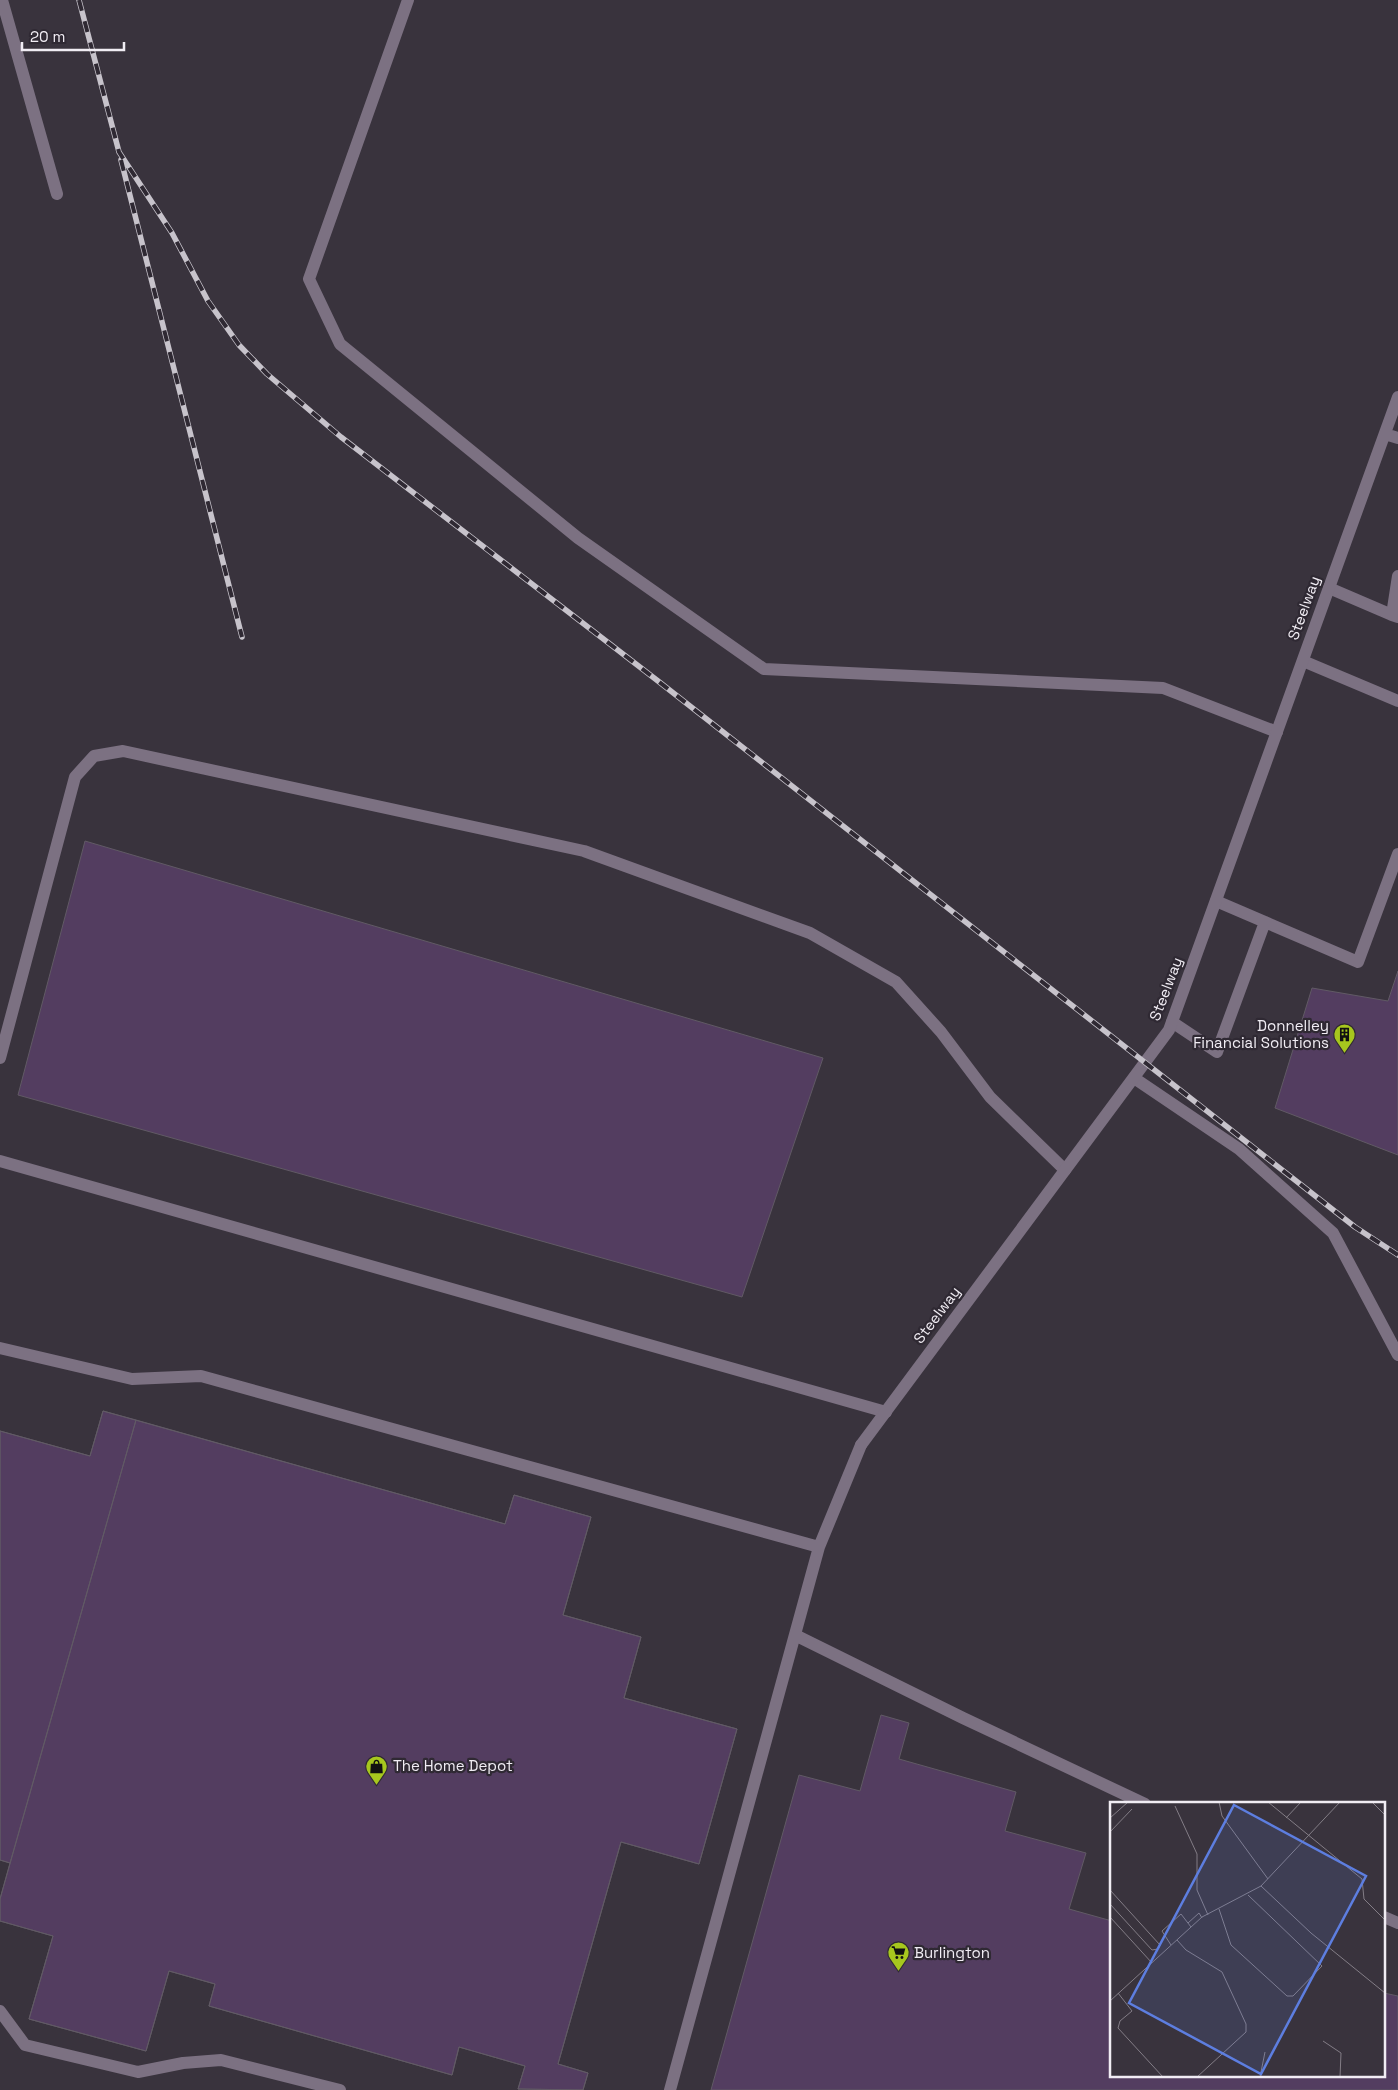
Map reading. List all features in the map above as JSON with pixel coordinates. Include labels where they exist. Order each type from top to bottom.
[{"type":"street","points":[[2,0],[57,194]]},
{"type":"street","points":[[408,0],[309,279],[340,344],[578,538],[764,669],[1163,688],[1277,732]]},
{"type":"street","name":"Steelway","points":[[670,2090],[819,1547],[861,1445],[1169,1030],[1398,397]]},
{"type":"street","points":[[1385,434],[1398,438]]},
{"type":"street","points":[[1329,588],[1395,616],[1398,576]]},
{"type":"street","points":[[1303,661],[1398,701]]},
{"type":"street","points":[[0,1058],[76,777],[94,756],[123,751],[584,851],[810,933],[896,982],[941,1032],[990,1097],[1065,1170]]},
{"type":"street","points":[[1216,901],[1358,962],[1398,854]]},
{"type":"street","points":[[1172,1022],[1217,1052],[1264,922]]},
{"type":"street","points":[[1134,1078],[1239,1149],[1333,1233],[1398,1355]]},
{"type":"street","points":[[0,1161],[886,1412]]},
{"type":"street","points":[[0,1348],[132,1379],[201,1376],[819,1547]]},
{"type":"street","points":[[795,1635],[962,1718],[1141,1802]]},
{"type":"street","points":[[1386,1918],[1398,1923]]},
{"type":"street","points":[[0,2011],[25,2045],[138,2072],[183,2063],[221,2060],[340,2090]]},
{"type":"building","points":[[85,841],[823,1058],[742,1297],[18,1095]]},
{"type":"building","name":"Donnelley Financial Solutions","points":[[1398,971],[1398,1155],[1275,1108],[1312,988],[1388,1001]]},
{"type":"building","name":"The Home Depot","points":[[103,1411],[505,1524],[514,1495],[591,1517],[563,1615],[641,1637],[624,1698],[737,1729],[699,1864],[621,1842],[558,2064],[588,2073],[583,2090],[518,2089],[525,2066],[459,2047],[452,2075],[209,2006],[215,1984],[169,1971],[146,2051],[29,2019],[53,1936],[0,1921],[0,1899],[10,1863],[0,1860],[0,1431],[90,1456]]},
{"type":"building","points":[[103,1411],[136,1420],[10,1863],[0,1860],[0,1431],[90,1456]]},
{"type":"building","name":"The Home Depot","points":[[136,1420],[505,1524],[514,1495],[591,1517],[563,1615],[641,1637],[624,1698],[737,1729],[699,1864],[621,1842],[558,2064],[588,2073],[583,2090],[518,2089],[525,2066],[459,2047],[452,2075],[209,2006],[215,1984],[169,1971],[146,2051],[29,2019],[53,1936],[0,1921],[0,1899]]},
{"type":"building","points":[[881,1715],[909,1723],[899,1759],[1016,1792],[1005,1831],[1086,1853],[1069,1909],[1110,1920],[1110,2078],[1386,2078],[1386,1993],[1398,1996],[1398,2090],[711,2090],[799,1775],[860,1791]]},
{"type":"railway","points":[[79,0],[119,152],[172,233],[208,301],[239,345],[267,374],[341,437],[658,681],[1355,1227],[1398,1255]]},
{"type":"railway","points":[[121,160],[242,637]]},
{"type":"place","name":"Donnelley Financial Solutions","points":[[1345,1054]]},
{"type":"place","name":"The Home Depot","points":[[377,1785]]},
{"type":"place","name":"Burlington","points":[[898,1972]]}]
